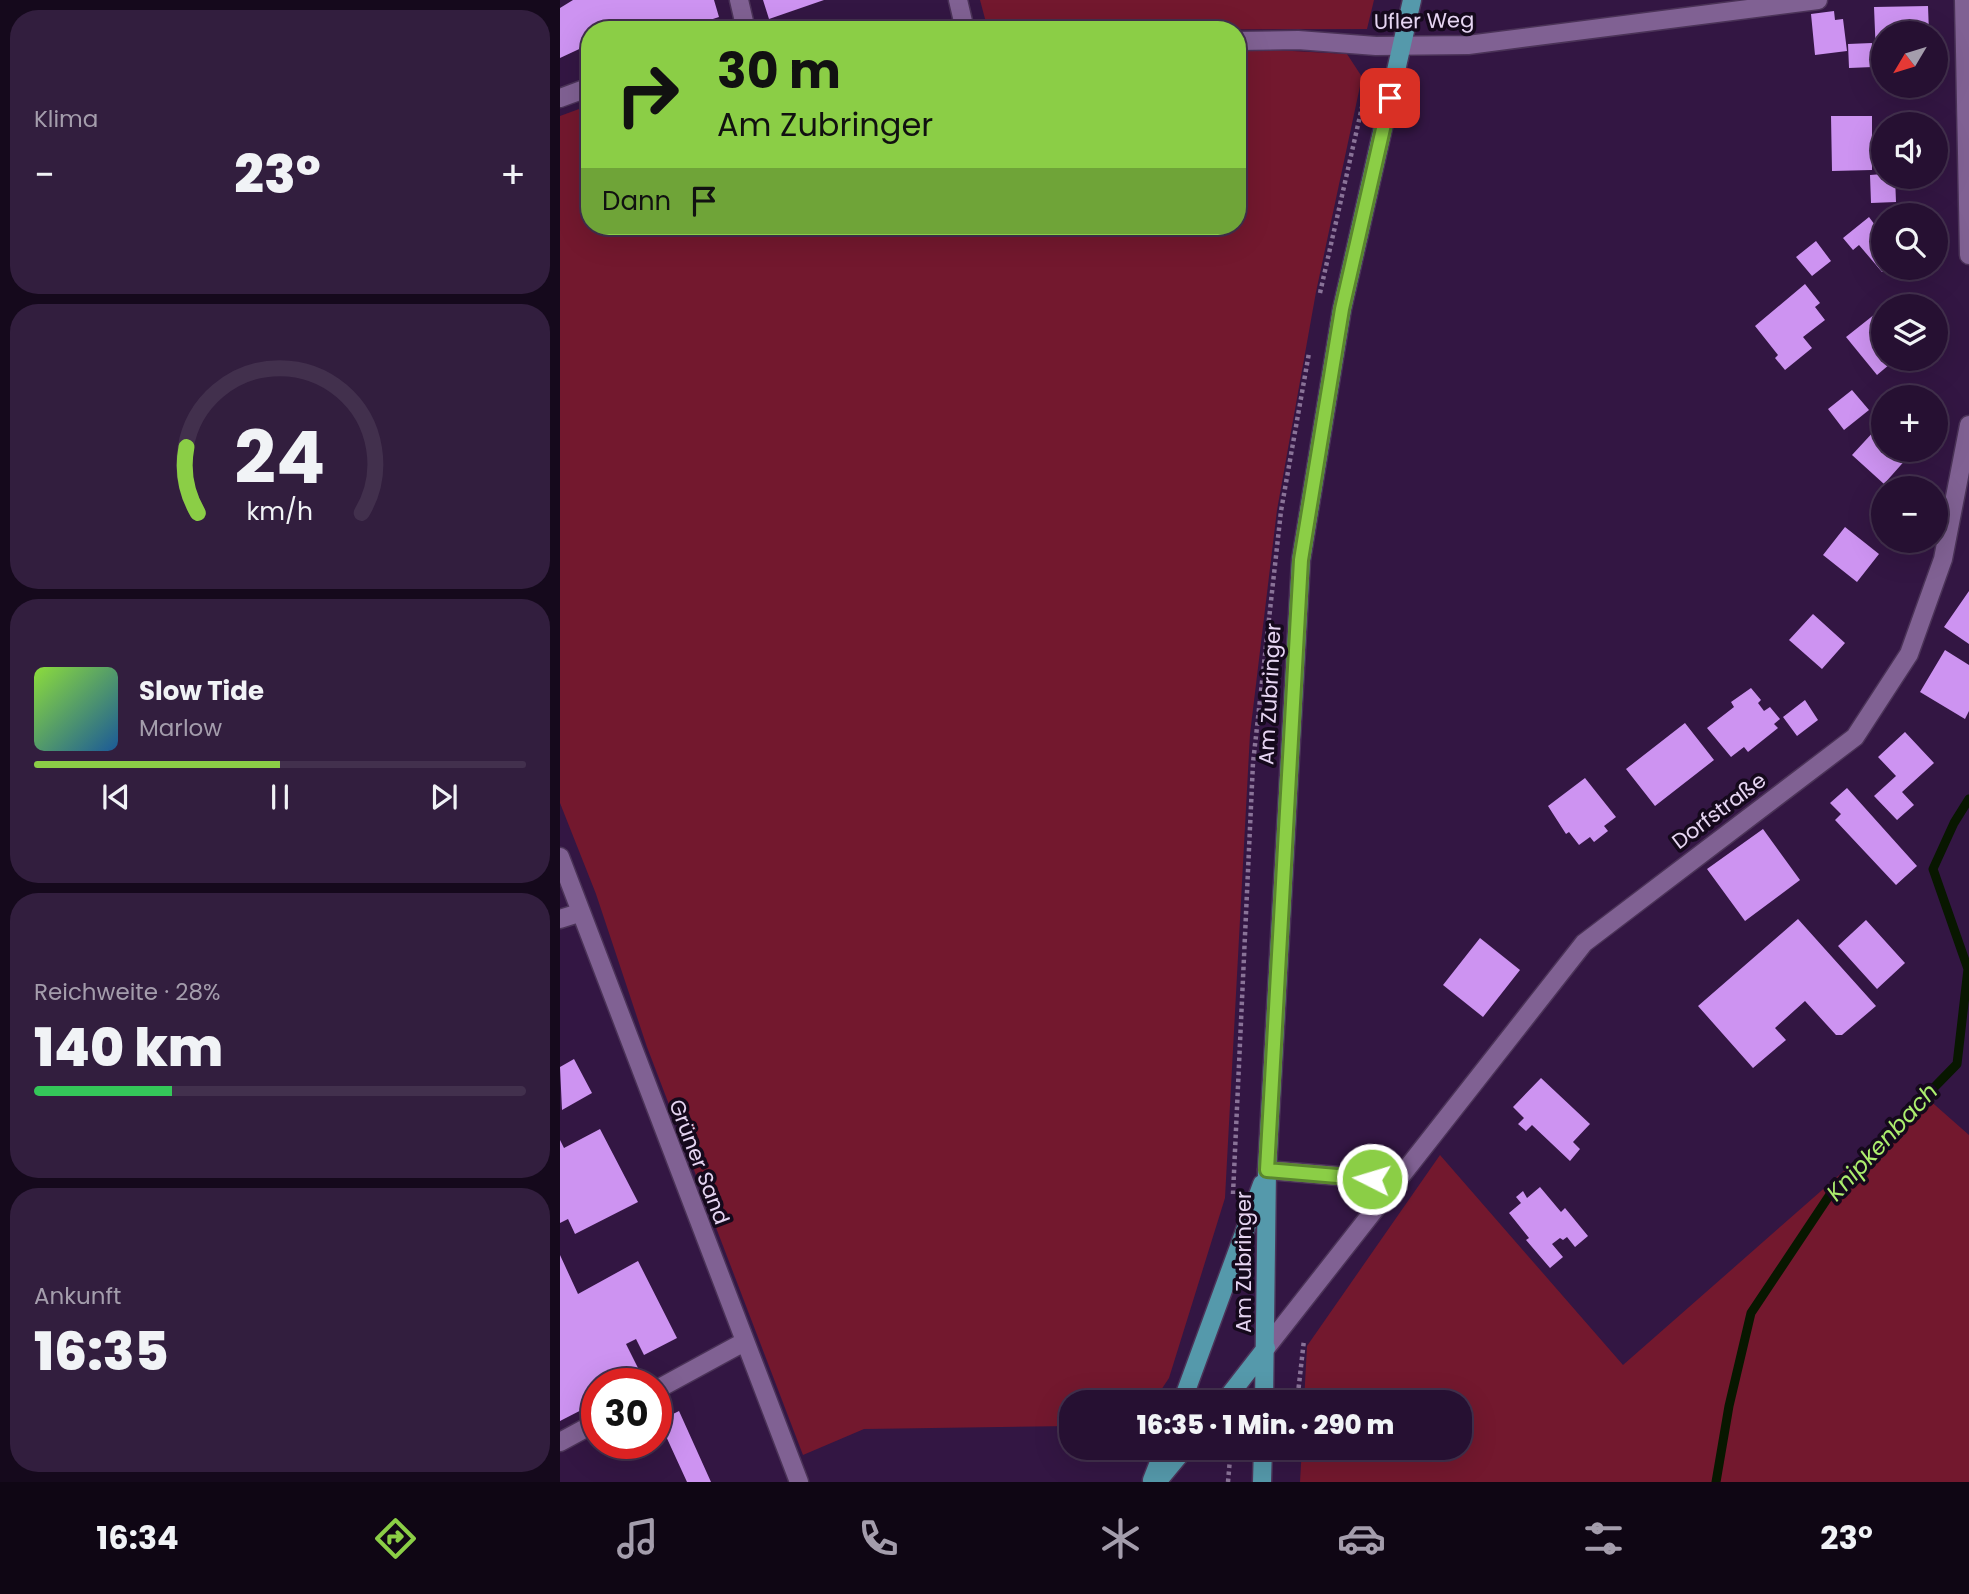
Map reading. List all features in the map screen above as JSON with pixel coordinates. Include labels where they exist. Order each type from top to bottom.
[{"type":"main road","name":"Am Zubringer","points":[[1264,1390],[1267,1170],[1301,560],[1342,309],[1412,0]]},
{"type":"main road","points":[[1186,1390],[1267,1170]]},
{"type":"main road","points":[[1233,1390],[1266,1348]]},
{"type":"main road","points":[[1151,1482],[1160,1460]]},
{"type":"main road","points":[[1157,1482],[1175,1460]]},
{"type":"main road","points":[[1262,1482],[1263,1460]]},
{"type":"street","points":[[739,0],[744,21]]},
{"type":"street","points":[[958,0],[963,21]]},
{"type":"street","name":"Ufler Weg","points":[[1246,41],[1298,40],[1402,46],[1468,45],[1818,0]]},
{"type":"street","points":[[1965,0],[1969,255]]},
{"type":"street","points":[[560,98],[581,90]]},
{"type":"street","name":"Dorfstraße","points":[[1266,1348],[1584,943],[1855,737],[1909,654],[1943,559],[1969,425]]},
{"type":"street","name":"Grüner Sand","points":[[560,857],[579,913],[799,1482]]},
{"type":"street","points":[[560,919],[579,913]]},
{"type":"street","points":[[1267,1170],[1398,1181]]},
{"type":"street","points":[[672,1381],[744,1342]]},
{"type":"street","points":[[560,1442],[581,1431]]},
{"type":"path","points":[[1228,1482],[1230,1460]]},
{"type":"shaded area","points":[[980,0],[1374,0],[1367,29],[1246,29],[1246,21],[986,21]]},
{"type":"shaded area","points":[[1246,50],[1347,54],[1362,77],[1316,292],[1277,510],[1250,734],[1225,1198],[1169,1378],[1161,1390],[1059,1390],[1059,1426],[864,1429],[803,1455],[647,1047],[596,894],[560,803],[560,116],[581,108],[581,235],[1246,235]]},
{"type":"shaded area","points":[[1927,1098],[1969,1135],[1969,1482],[1300,1482],[1301,1460],[1472,1460],[1472,1390],[1305,1390],[1307,1346],[1440,1155],[1623,1365]]},
{"type":"building","points":[[573,0],[714,0],[719,17],[707,21],[581,21],[581,48],[560,58],[560,8]]},
{"type":"building","points":[[763,0],[824,0],[769,19]]},
{"type":"building","points":[[1928,6],[1929,21],[1875,21],[1874,7]]},
{"type":"building","points":[[1834,11],[1835,20],[1843,19],[1847,51],[1815,55],[1811,14]]},
{"type":"building","points":[[1871,43],[1871,67],[1849,68],[1848,44]]},
{"type":"building","points":[[1831,116],[1871,116],[1871,170],[1832,171]]},
{"type":"building","points":[[1870,175],[1871,189],[1895,189],[1896,202],[1871,203]]},
{"type":"building","points":[[1869,217],[1871,259],[1859,245],[1853,250],[1843,238]]},
{"type":"building","points":[[1816,241],[1831,261],[1812,276],[1796,257]]},
{"type":"building","points":[[1805,284],[1820,303],[1815,307],[1825,320],[1803,337],[1812,348],[1785,370],[1775,358],[1778,355],[1755,326]]},
{"type":"building","points":[[1871,317],[1871,368],[1846,337]]},
{"type":"building","points":[[1852,390],[1869,410],[1844,430],[1828,409]]},
{"type":"building","points":[[1871,434],[1871,462],[1904,462],[1891,476],[1875,476],[1852,455]]},
{"type":"building","points":[[1845,527],[1871,548],[1871,553],[1879,554],[1857,582],[1823,555]]},
{"type":"building","points":[[1969,591],[1969,644],[1944,627]]},
{"type":"building","points":[[1813,614],[1845,643],[1822,669],[1789,640]]},
{"type":"building","points":[[1945,650],[1969,665],[1969,711],[1965,719],[1920,692]]},
{"type":"building","points":[[1751,688],[1761,700],[1758,703],[1764,711],[1770,707],[1780,719],[1774,724],[1778,728],[1748,752],[1744,747],[1731,757],[1707,728],[1734,707],[1731,702]]},
{"type":"building","points":[[1805,700],[1818,720],[1797,736],[1783,717]]},
{"type":"building","points":[[1685,723],[1714,760],[1655,806],[1626,769]]},
{"type":"building","points":[[1905,732],[1934,763],[1902,792],[1914,805],[1897,820],[1874,796],[1896,776],[1878,757]]},
{"type":"building","points":[[1585,778],[1616,817],[1604,826],[1608,831],[1594,842],[1590,837],[1579,845],[1569,832],[1566,834],[1548,806]]},
{"type":"building","points":[[1847,788],[1917,866],[1896,885],[1835,820],[1841,814],[1830,803]]},
{"type":"building","points":[[1763,829],[1800,880],[1745,921],[1707,869]]},
{"type":"building","points":[[1798,919],[1876,1006],[1842,1035],[1836,1035],[1805,1001],[1775,1028],[1786,1040],[1753,1068],[1698,1006]]},
{"type":"building","points":[[1866,920],[1905,963],[1877,989],[1838,946]]},
{"type":"building","points":[[1480,938],[1520,970],[1483,1017],[1443,985]]},
{"type":"building","points":[[574,1059],[592,1093],[562,1110],[560,1067]]},
{"type":"building","points":[[1541,1078],[1590,1124],[1573,1142],[1580,1149],[1570,1161],[1532,1125],[1526,1131],[1518,1124],[1524,1118],[1513,1107]]},
{"type":"building","points":[[600,1129],[638,1202],[575,1234],[568,1219],[560,1223],[560,1140],[564,1148]]},
{"type":"building","points":[[1540,1187],[1561,1212],[1565,1208],[1588,1236],[1575,1247],[1567,1237],[1552,1244],[1563,1257],[1550,1268],[1526,1240],[1529,1238],[1509,1213],[1521,1203],[1516,1197],[1523,1191],[1527,1198]]},
{"type":"building","points":[[560,1255],[578,1294],[638,1261],[677,1338],[644,1355],[636,1339],[626,1344],[638,1368],[581,1368],[581,1410],[560,1421]]},
{"type":"building","points":[[679,1411],[711,1482],[687,1482],[672,1449],[672,1414]]},
{"type":"waterway","name":"Knipkenbach","points":[[1716,1482],[1729,1406],[1751,1313],[1831,1193],[1957,1064],[1968,969],[1933,869],[1954,823],[1969,799]]},
{"type":"route","points":[[1372,1179],[1267,1170],[1301,560],[1342,309],[1390,98]]}]
